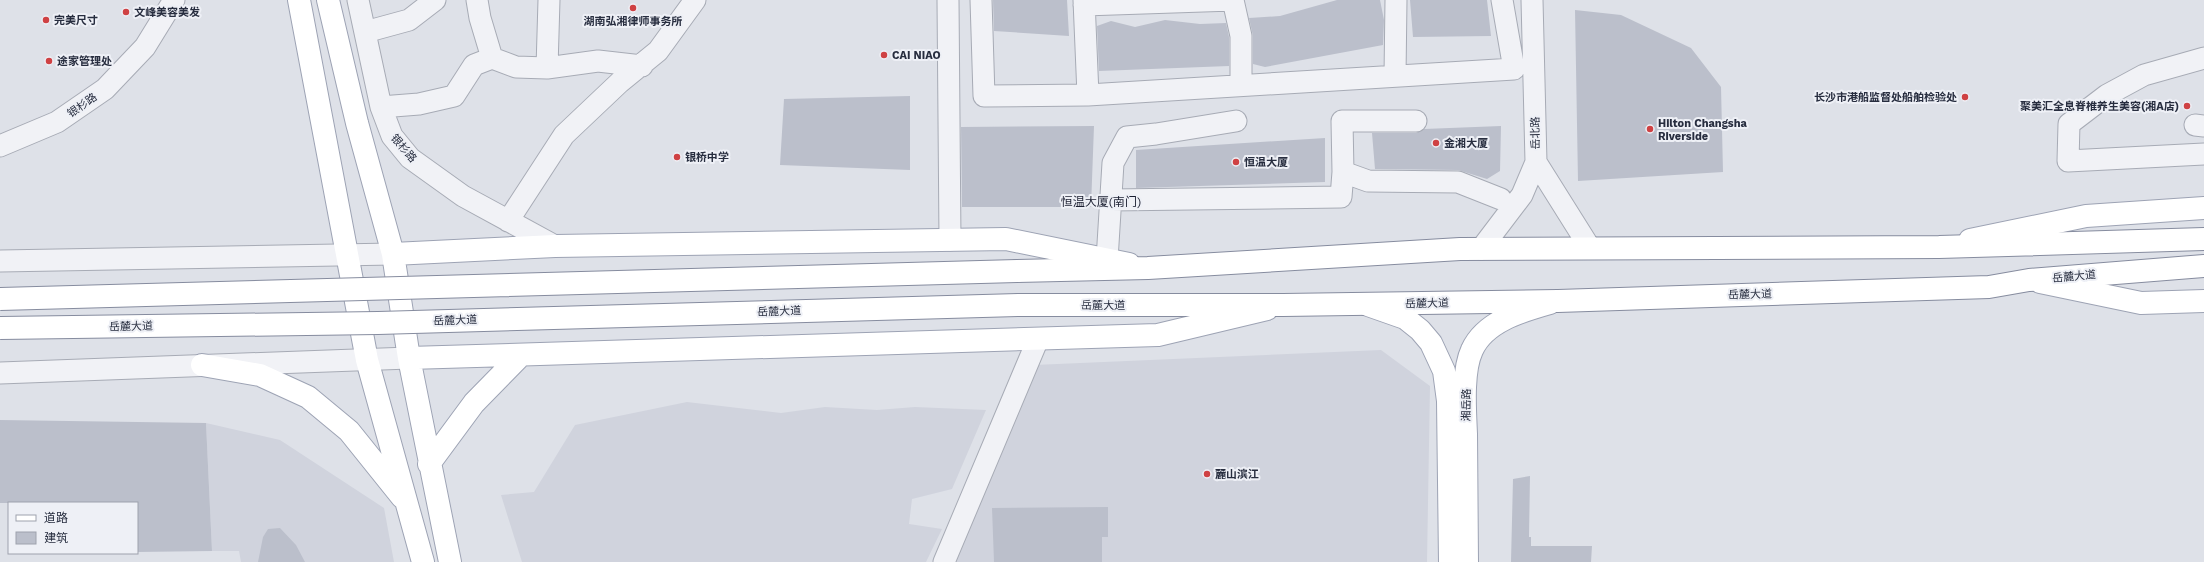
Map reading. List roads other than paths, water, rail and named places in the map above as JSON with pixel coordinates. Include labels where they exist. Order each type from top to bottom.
[{"type":"main road","points":[[299,0],[333,173],[366,360],[424,562]]},
{"type":"main road","points":[[328,0],[357,123],[393,254],[409,358],[429,464],[450,562]]},
{"type":"main road","points":[[1939,247],[2086,216],[2204,208]]},
{"type":"main road","points":[[393,254],[555,246],[1006,239],[1148,268]]},
{"type":"main road","points":[[0,299],[1148,268],[1481,249],[1939,247],[2204,239]]},
{"type":"main road","name":"岳麓大道","points":[[0,328],[378,322],[1019,305],[1283,305],[1558,301],[1989,287],[2029,280],[2204,266]]},
{"type":"main road","points":[[2029,280],[2141,303],[2204,301]]},
{"type":"main road","name":"湘岳路","points":[[1467,562],[1465,394],[1472,350],[1483,335],[1493,325],[1512,316],[1558,301]]},
{"type":"main road","name":"湘岳路","points":[[1365,304],[1405,318],[1420,330],[1431,343],[1444,371],[1448,401],[1450,562]]},
{"type":"main road","points":[[409,358],[1158,335],[1283,305]]},
{"type":"main road","points":[[429,464],[474,404],[521,355]]},
{"type":"main road","points":[[202,365],[260,375],[308,397],[349,431],[407,504]]},
{"type":"street","name":"银杉路","points":[[0,146],[57,122],[105,89],[145,47],[174,0]]},
{"type":"street","name":"银杉路","points":[[358,0],[381,107],[392,136],[410,158],[463,196],[555,246]]},
{"type":"street","points":[[365,32],[409,20],[435,0]]},
{"type":"street","points":[[477,0],[480,18],[492,58]]},
{"type":"street","points":[[547,68],[549,0]]},
{"type":"street","points":[[508,221],[564,135],[620,82],[642,66],[658,51],[695,0]]},
{"type":"street","points":[[948,0],[950,240]]},
{"type":"street","points":[[980,0],[984,96],[1088,95],[1514,69],[1502,0]]},
{"type":"street","points":[[1088,95],[1084,2],[1233,0],[1241,36],[1241,86]]},
{"type":"street","points":[[1395,76],[1396,0]]},
{"type":"street","name":"岳北路","points":[[1481,249],[1522,195],[1536,162],[1532,0]]},
{"type":"street","points":[[381,107],[419,104],[454,96],[474,65],[492,58],[516,67],[547,68],[598,60],[642,66]]},
{"type":"street","points":[[2204,58],[2144,75],[2106,95],[2069,124],[2068,161],[2204,154]]},
{"type":"street","points":[[1107,260],[1113,163],[1127,137],[1156,134],[1236,121]]},
{"type":"street","points":[[1111,200],[1341,197],[1343,172],[1342,121],[1416,121]]},
{"type":"street","points":[[1536,162],[1590,248]]},
{"type":"street","points":[[1343,172],[1368,181],[1458,182],[1501,199]]},
{"type":"street","points":[[0,261],[393,254]]},
{"type":"street","points":[[944,562],[1038,339]]},
{"type":"street","points":[[0,374],[409,358]]},
{"type":"place","name":"湖南弘湘律师事务所","points":[[633,8]]},
{"type":"place","name":"文峰美容美发","points":[[126,12]]},
{"type":"place","name":"完美尺寸","points":[[46,20]]},
{"type":"place","name":"CAI NIAO","points":[[884,55]]},
{"type":"place","name":"途家管理处","points":[[49,61]]},
{"type":"place","name":"长沙市港船监督处船舶检验处","points":[[1965,97]]},
{"type":"place","name":"聚美汇全息脊椎养生美容(湘A店)","points":[[2187,106]]},
{"type":"place","name":"Hilton Changsha Riverside","points":[[1650,129]]},
{"type":"place","name":"金湘大厦","points":[[1436,143]]},
{"type":"place","name":"银桥中学","points":[[677,157]]},
{"type":"place","name":"恒温大厦","points":[[1236,162]]},
{"type":"place","name":"麓山滨江","points":[[1207,474]]},
{"type":"district","name":"恒温大厦(南门)","points":[[1101,202]]}]
